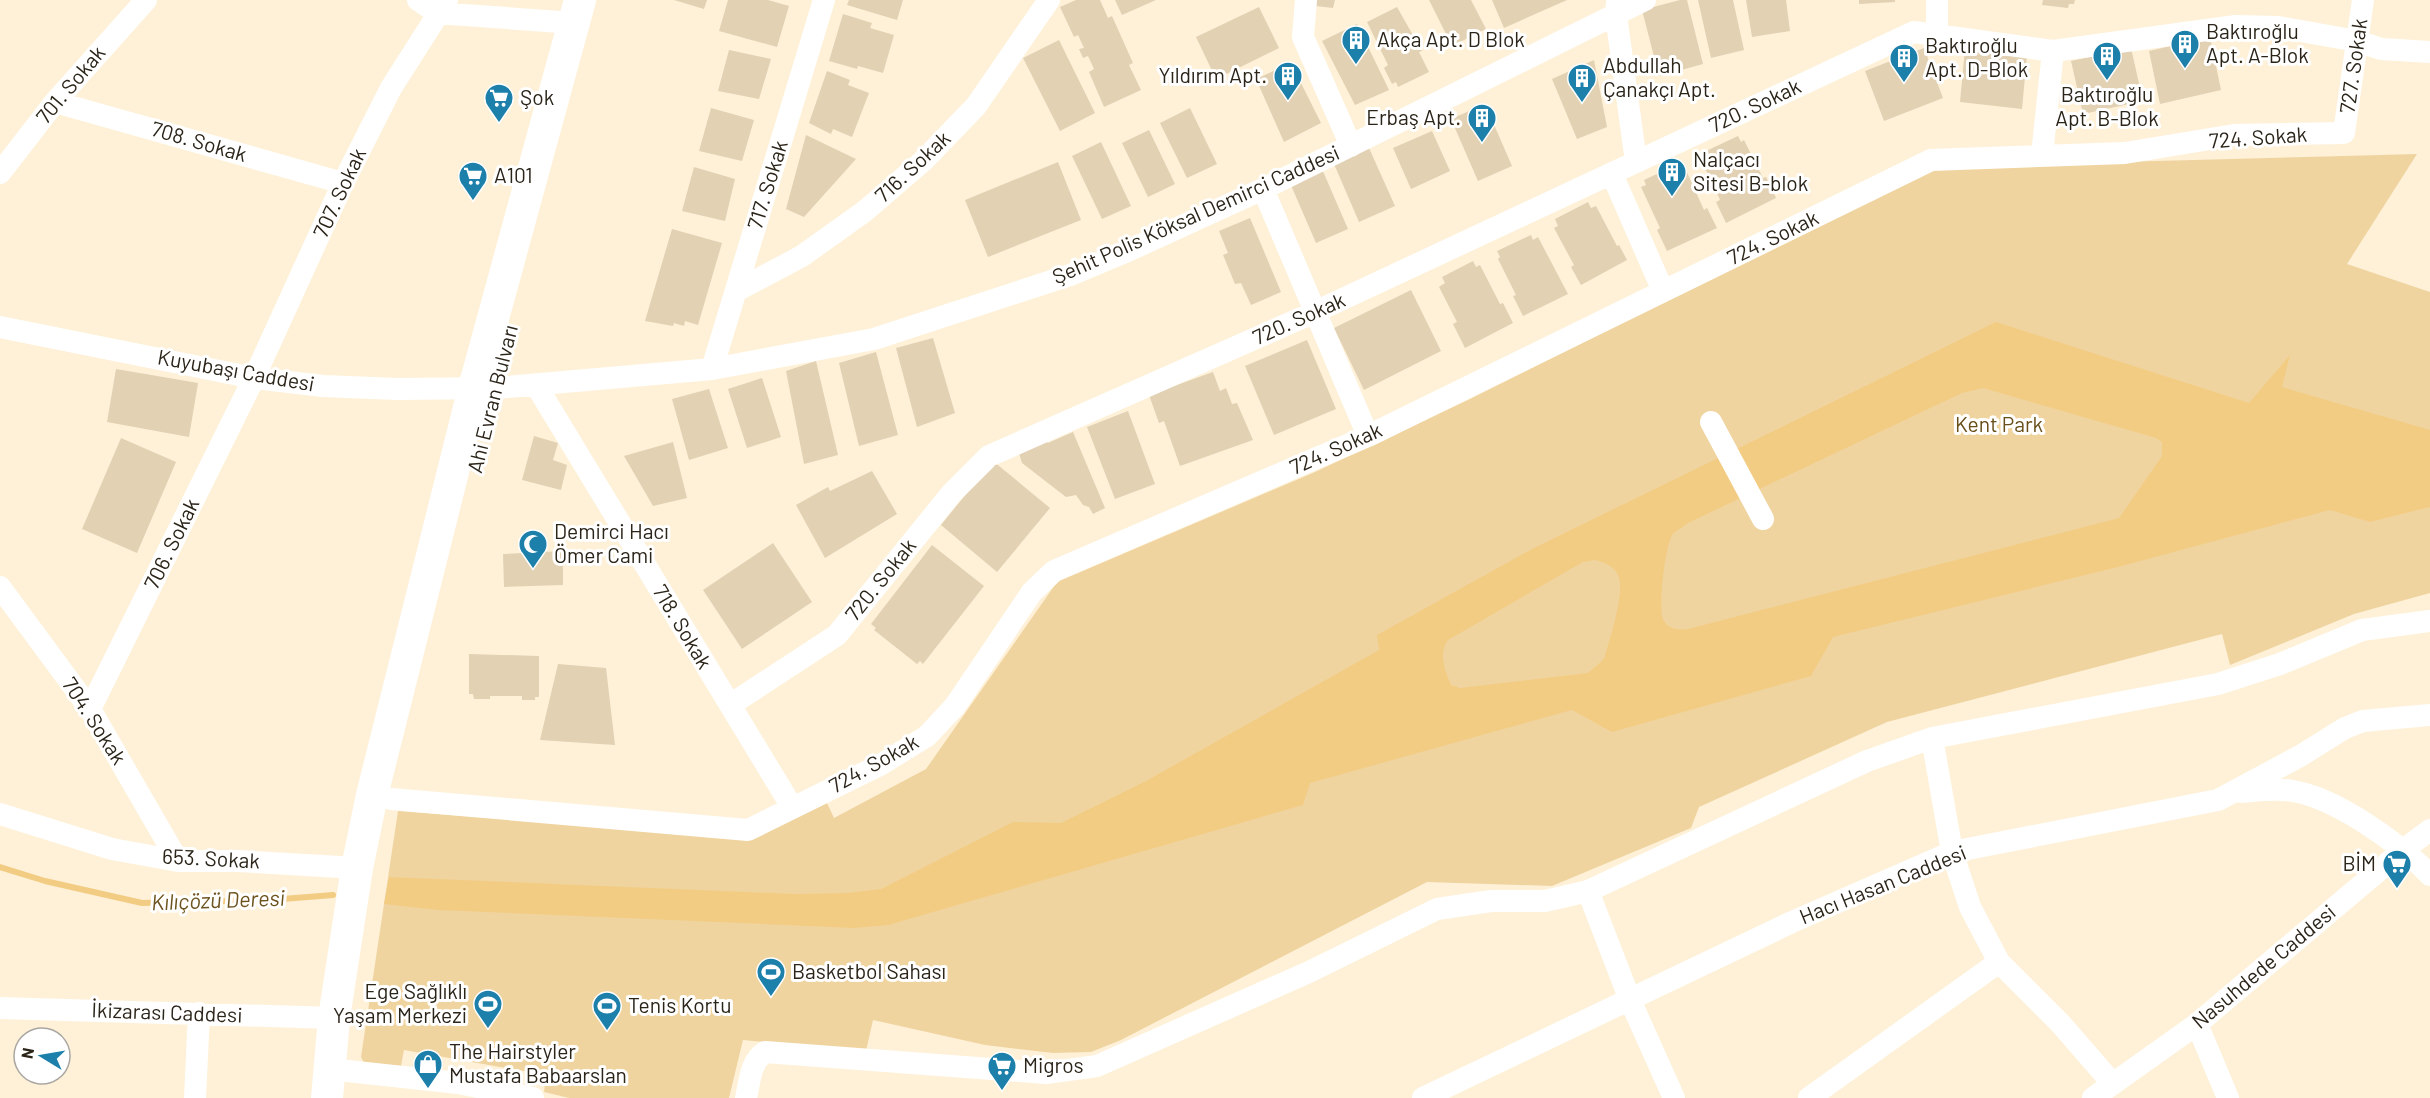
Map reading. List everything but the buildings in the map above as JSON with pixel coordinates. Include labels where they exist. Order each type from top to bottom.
[{"type":"main road","name":"Ahi Evran Bulvarı","points":[[485,388],[597,0]]},
{"type":"main road","name":"Ahi Evran Bulvarı","points":[[382,797],[577,11]]},
{"type":"main road","points":[[338,1084],[334,1018],[346,935],[357,868],[382,797]]},
{"type":"main road","points":[[338,1084],[365,937],[382,797]]},
{"type":"street","name":"701. Sokak","points":[[0,173],[55,102],[146,0]]},
{"type":"street","points":[[418,0],[442,7],[577,11]]},
{"type":"street","name":"717. Sokak","points":[[712,369],[824,0]]},
{"type":"street","name":"716. Sokak","points":[[736,291],[802,256],[865,211],[923,160],[976,106],[1049,0]]},
{"type":"street","points":[[1306,0],[1303,37],[1351,146]]},
{"type":"street","name":"Şehit Polis Köksal Demirci Caddesi","points":[[485,388],[712,369],[874,339],[1070,275],[1263,189],[1351,146],[1616,8],[1645,0]]},
{"type":"street","points":[[1937,0],[1937,35]]},
{"type":"street","name":"727. Sokak","points":[[2344,133],[2363,0]]},
{"type":"street","name":"707. Sokak","points":[[254,378],[343,183],[391,88],[442,7]]},
{"type":"street","points":[[1616,8],[1635,162]]},
{"type":"street","name":"720. Sokak","points":[[730,705],[837,635],[951,494],[989,456],[1315,312],[1914,32],[2053,51],[2236,26],[2278,27],[2357,41],[2381,49],[2430,52]]},
{"type":"street","points":[[2042,155],[2053,51]]},
{"type":"street","name":"708. Sokak","points":[[55,102],[343,183]]},
{"type":"street","name":"724. Sokak","points":[[382,797],[748,831],[880,765],[927,736],[955,706],[1032,591],[1054,571],[1368,436],[1931,160],[2125,153],[2234,135],[2344,133]]},
{"type":"street","points":[[1612,174],[1664,291]]},
{"type":"street","points":[[1263,189],[1368,436]]},
{"type":"street","name":"Kuyubaşı Caddesi","points":[[0,327],[254,378],[323,386],[485,388]]},
{"type":"street","name":"706. Sokak","points":[[90,709],[254,378]]},
{"type":"street","name":"718. Sokak","points":[[536,385],[792,807]]},
{"type":"street","points":[[1711,422],[1763,519]]},
{"type":"street","name":"704. Sokak","points":[[0,587],[90,709],[178,861]]},
{"type":"street","points":[[746,1098],[753,1065],[765,1052],[1046,1073],[1097,1066],[1309,972],[1437,909],[1491,901],[1545,901],[1588,891],[1867,761],[1932,738],[2218,684],[2280,664],[2362,630],[2430,621]]},
{"type":"street","name":"Hacı Hasan Caddesi","points":[[1423,1098],[1467,1089],[1630,1000],[1792,922],[1952,852],[2218,800],[2300,756],[2344,728],[2362,721],[2430,715]]},
{"type":"street","points":[[1932,738],[1952,852],[1970,907],[1999,962],[2060,1023],[2113,1084]]},
{"type":"street","points":[[2218,800],[2239,792],[2265,790],[2291,790],[2314,796],[2338,807],[2403,850],[2430,875]]},
{"type":"street","name":"653. Sokak","points":[[0,814],[112,849],[178,861],[238,861],[357,868]]},
{"type":"street","name":"Nasuhdede Caddesi","points":[[2093,1098],[2197,1024],[2403,850],[2430,830]]},
{"type":"street","points":[[1588,891],[1630,1000],[1674,1098]]},
{"type":"street","points":[[1809,1098],[1999,962]]},
{"type":"street","points":[[0,1008],[0,1016]]},
{"type":"street","name":"İkizarası Caddesi","points":[[0,1008],[334,1018]]},
{"type":"street","points":[[195,1098],[199,1014]]},
{"type":"street","points":[[2197,1024],[2228,1098]]},
{"type":"street","points":[[338,1084],[458,1083],[533,1098]]},
{"type":"green space","name":"Kent Park","points":[[2417,154],[2347,264],[2430,292],[2430,593],[2354,614],[2230,665],[2222,634],[1887,722],[1699,807],[1691,828],[1552,886],[1427,882],[1121,1040],[1091,1052],[1053,1053],[985,1045],[873,1020],[866,1051],[743,1040],[729,1098],[569,1098],[544,1092],[546,1075],[404,1050],[401,1066],[364,1063],[361,1057],[398,811],[751,838],[827,803],[834,818],[926,769],[1057,582],[1315,472],[1468,400],[1933,167]]},
{"type":"shaded area","points":[[1996,322],[2249,403],[2290,355],[2282,387],[2430,430],[2430,507],[2370,522],[2330,510],[2118,567],[1833,637],[1811,676],[1612,732],[1572,710],[1310,783],[1303,805],[888,925],[854,928],[438,910],[384,904],[389,877],[796,894],[847,893],[881,889],[1013,822],[1061,823],[1146,781],[1379,650],[1377,635],[1532,549]],"holes":[[[1983,388],[2156,438],[2162,442],[2162,456],[2119,518],[1688,629],[1674,628],[1665,623],[1661,603],[1663,576],[1667,550],[1676,531],[1688,523],[1962,393]],[[1595,560],[1614,569],[1620,582],[1620,592],[1604,659],[1588,673],[1460,688],[1451,685],[1443,656],[1448,640],[1583,562]]]},
{"type":"waterway","name":"Kılıçözü Deresi","points":[[0,867],[45,881],[142,903],[270,900],[333,895]]},
{"type":"place","name":"Akça Apt. D Blok","points":[[1356,66]]},
{"type":"place","name":"Baktıroğlu Apt. A-Blok","points":[[2185,70]]},
{"type":"place","name":"Baktıroğlu Apt. B-Blok","points":[[2107,82]]},
{"type":"place","name":"Baktıroğlu Apt. D-Blok","points":[[1904,84]]},
{"type":"place","name":"Yıldırım Apt.","points":[[1288,102]]},
{"type":"place","name":"Abdullah Çanakçı Apt.","points":[[1582,104]]},
{"type":"place","name":"Şok","points":[[499,124]]},
{"type":"place","name":"Erbaş Apt.","points":[[1482,144]]},
{"type":"place","name":"Nalçacı Sitesi B-blok","points":[[1672,198]]},
{"type":"place","name":"A101","points":[[473,202]]},
{"type":"place","name":"Demirci Hacı Ömer Cami","points":[[533,570]]},
{"type":"place","name":"BİM","points":[[2397,890]]},
{"type":"place","name":"Basketbol Sahası","points":[[771,998]]},
{"type":"place","name":"Ege Sağlıklı Yaşam Merkezi","points":[[488,1030]]},
{"type":"place","name":"Tenis Kortu","points":[[607,1032]]},
{"type":"place","name":"The Hairstyler Mustafa Babaarslan","points":[[428,1090]]},
{"type":"place","name":"Migros","points":[[1002,1092]]}]
